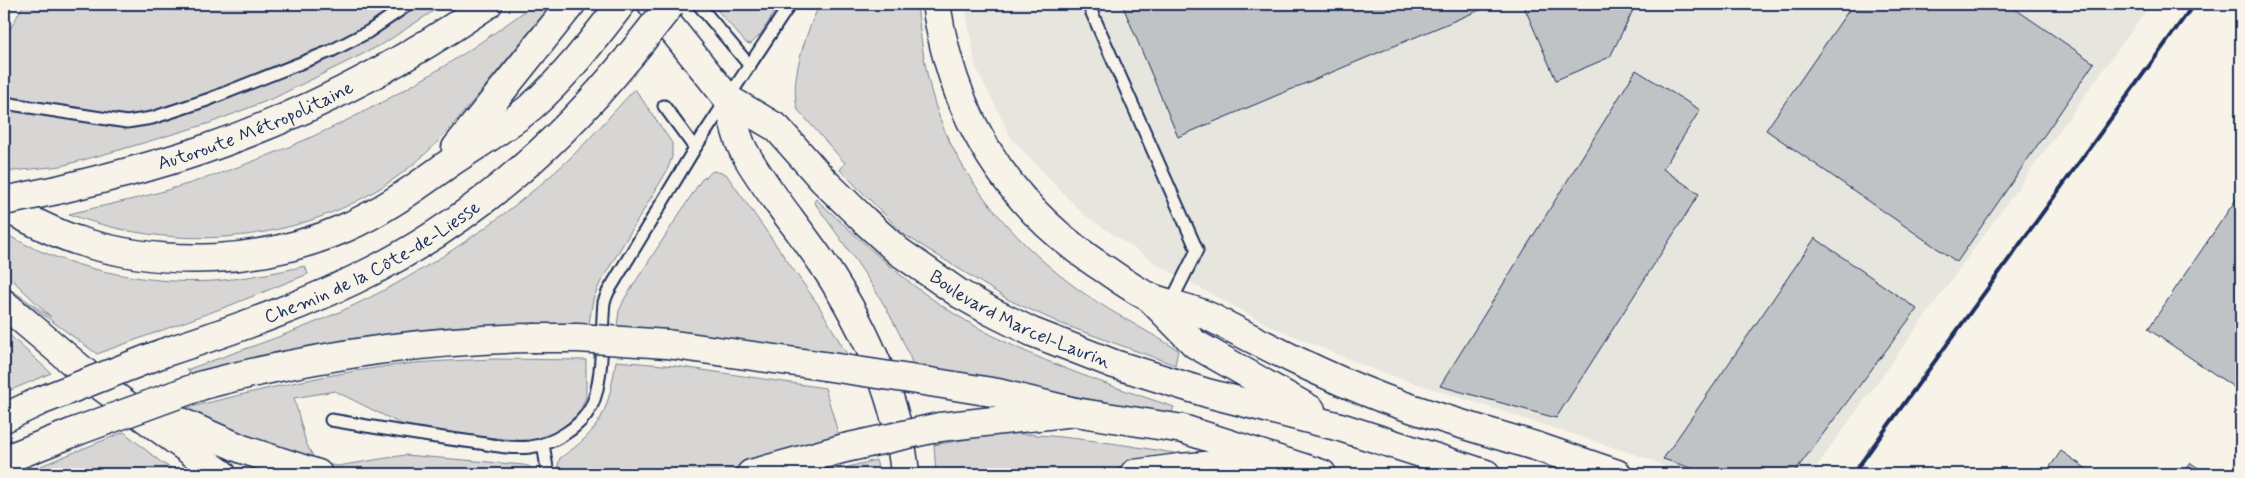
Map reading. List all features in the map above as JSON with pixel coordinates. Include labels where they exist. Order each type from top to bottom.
[{"type":"main road","name":"Autoroute Métropolitaine","points":[[4,201],[132,172],[202,150],[271,124],[337,93],[394,63],[488,4]]},
{"type":"main road","points":[[437,172],[571,4]]},
{"type":"main road","points":[[4,207],[46,228],[79,241],[112,250],[174,258],[233,257],[262,254],[293,246],[346,228],[393,203],[531,106],[574,62],[622,4]]},
{"type":"main road","name":"Boulevard Marcel-Laurin","points":[[652,4],[728,99],[777,128],[824,180],[898,251],[960,294],[1032,332],[1114,364],[1207,393],[1340,427],[1486,474]]},
{"type":"main road","name":"Chemin de la Côte-de-Liesse","points":[[4,418],[40,401],[163,353],[259,320],[318,296],[407,252],[482,202],[532,160],[583,112],[671,4]]},
{"type":"main road","points":[[936,4],[948,60],[966,112],[978,136],[1006,180],[1044,223],[1092,262],[1159,300],[1206,315],[1297,361],[1382,398],[1617,474]]},
{"type":"main road","points":[[728,99],[744,152],[823,264],[843,295],[863,332],[879,368],[889,400],[905,474]]},
{"type":"main road","points":[[1159,300],[1195,344],[1340,427]]},
{"type":"main road","points":[[4,304],[102,387],[222,474]]},
{"type":"main road","points":[[4,460],[203,385],[266,368],[349,353],[421,344],[533,338],[667,344],[930,382],[998,394],[1076,412],[1183,429],[1322,474]]},
{"type":"main road","points":[[102,387],[242,449],[318,474]]},
{"type":"main road","points":[[750,474],[845,448],[940,427],[1076,412]]},
{"type":"main road","points":[[1134,474],[1198,466],[1277,460]]},
{"type":"lane","points":[[4,103],[121,122],[140,121],[207,100],[331,51],[368,32],[409,4]]},
{"type":"lane","points":[[698,4],[750,66]]},
{"type":"lane","points":[[331,420],[419,436],[501,446],[529,447],[543,444],[573,428],[590,408],[597,386],[602,318],[604,302],[608,292],[695,148],[790,4]]},
{"type":"lane","points":[[1088,4],[1197,250],[1159,300]]},
{"type":"lane","points":[[664,106],[695,148]]},
{"type":"lane","points":[[543,444],[548,474]]},
{"type":"shaded area","points":[[24,4],[444,4],[383,44],[274,98],[210,123],[61,166],[4,172],[4,40]]},
{"type":"shaded area","points":[[534,4],[552,4],[437,142],[422,157],[384,186],[343,208],[299,224],[253,234],[207,238],[160,236],[114,228],[69,214],[152,194],[214,175],[263,158],[311,137],[358,115],[404,90],[492,35]]},
{"type":"shaded area","points":[[712,4],[780,4],[760,35],[751,44],[746,43]]},
{"type":"shaded area","points":[[820,4],[917,4],[925,62],[935,105],[950,143],[978,189],[1012,231],[1051,268],[1097,302],[1178,350],[1175,365],[1062,324],[1009,300],[905,235],[840,170],[845,163],[798,110],[796,98],[795,85],[800,56]]},
{"type":"shaded area","points":[[965,4],[2151,4],[1811,474],[1680,474],[1652,460],[1372,369],[1268,325],[1160,266],[1083,214],[1012,139],[976,68]]},
{"type":"shaded area","points":[[635,89],[672,143],[672,157],[667,171],[600,283],[593,299],[589,324],[461,326],[282,352],[198,376],[186,370],[328,317],[423,269],[482,230],[539,186],[592,136]]},
{"type":"shaded area","points":[[713,171],[726,174],[819,306],[848,356],[669,330],[617,326],[619,311],[625,298],[702,179]]},
{"type":"shaded area","points":[[816,199],[897,272],[925,294],[954,313],[984,331],[1045,360],[1109,385],[1174,407],[1171,415],[913,365],[904,343],[881,300],[856,260],[814,202]]},
{"type":"shaded area","points":[[4,233],[52,256],[78,265],[133,277],[187,282],[214,281],[260,275],[305,266],[308,274],[231,305],[97,354],[4,286],[51,317],[4,272]]},
{"type":"shaded area","points":[[4,330],[51,373],[4,393]]},
{"type":"shaded area","points":[[495,359],[586,360],[586,397],[579,413],[570,426],[550,437],[527,441],[442,433],[401,424],[335,391],[294,398],[306,443],[314,458],[324,464],[338,466],[405,455],[524,465],[530,467],[534,474],[340,474],[313,467],[183,409],[269,388],[385,366]]},
{"type":"shaded area","points":[[616,361],[675,366],[825,388],[841,443],[717,474],[560,474],[558,465],[560,458],[586,437],[601,417],[610,393]]},
{"type":"shaded area","points":[[124,432],[162,463],[181,474],[21,474]]},
{"type":"shaded area","points":[[1001,433],[1097,441],[1191,456],[1195,460],[1120,468],[1099,474],[936,474],[934,445]]},
{"type":"shaded area","points":[[876,460],[880,474],[820,474]]},
{"type":"building","points":[[1122,4],[1494,4],[1178,137]]},
{"type":"building","points":[[1523,4],[1636,4],[1610,57],[1556,80]]},
{"type":"building","points":[[1853,4],[2008,4],[2094,63],[1957,262],[1766,130]]},
{"type":"building","points":[[1636,70],[1700,110],[1663,169],[1699,194],[1556,418],[1440,386]]},
{"type":"building","points":[[2241,192],[2241,392],[2148,329]]},
{"type":"building","points":[[1815,238],[1917,309],[1793,474],[1710,474],[1663,459]]},
{"type":"building","points":[[2061,451],[2094,474],[2045,474]]},
{"type":"building","points":[[2191,463],[2207,474],[2183,474]]},
{"type":"railway","points":[[1853,474],[2194,4]]}]
